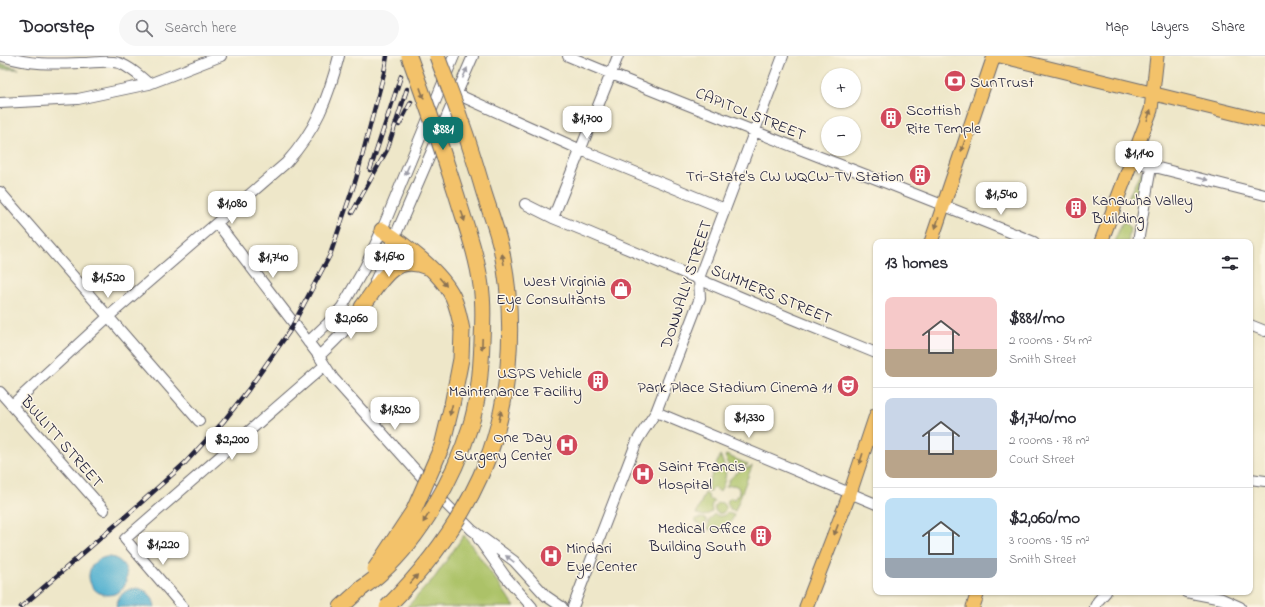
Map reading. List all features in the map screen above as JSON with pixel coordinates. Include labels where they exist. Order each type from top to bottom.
[{"type":"highway","points":[[341,607],[362,588],[382,573],[416,534],[446,487],[471,426],[482,367],[481,288],[476,256],[436,130],[409,56]]},
{"type":"highway","points":[[387,607],[413,581],[439,547],[464,509],[480,477],[490,453],[498,424],[505,390],[509,351],[510,319],[501,248],[461,121],[437,56]]},
{"type":"highway","points":[[362,588],[414,510],[442,446],[452,405],[460,359],[462,330],[458,311],[446,286],[428,267],[394,238],[382,230]]},
{"type":"highway","points":[[362,308],[389,270],[410,262],[416,262],[428,267]]},
{"type":"main road","points":[[932,239],[994,56]]},
{"type":"main road","points":[[1000,56],[1265,121]]},
{"type":"main road","points":[[1102,239],[1151,110],[1157,56]]},
{"type":"main road","points":[[806,607],[850,494],[873,424]]},
{"type":"main road","points":[[973,607],[977,595]]},
{"type":"street","points":[[3,56],[18,61],[35,64],[118,63],[137,74],[148,84]]},
{"type":"street","points":[[0,103],[78,99],[148,84],[221,56]]},
{"type":"street","points":[[12,404],[109,316],[272,176],[301,146],[326,101],[339,56]]},
{"type":"street","points":[[308,342],[342,307],[365,267],[382,230],[454,56]]},
{"type":"street","points":[[319,356],[340,336],[362,308],[383,264],[473,56]]},
{"type":"street","name":"CAPITOL STREET","points":[[568,56],[753,131],[943,204],[1027,239]]},
{"type":"street","points":[[553,218],[618,56]]},
{"type":"street","name":"DONNALLY STREET","points":[[573,607],[637,441],[656,412],[700,298],[699,278],[753,131],[783,56]]},
{"type":"street","points":[[441,87],[581,150],[725,209]]},
{"type":"street","points":[[1131,161],[1265,195]]},
{"type":"street","points":[[1139,239],[1151,167]]},
{"type":"street","points":[[0,192],[199,421]]},
{"type":"street","name":"SUMMERS STREET","points":[[525,204],[553,218],[873,352]]},
{"type":"street","points":[[217,223],[319,356],[333,378],[379,430],[446,504],[472,530],[514,561],[546,596],[562,607]]},
{"type":"street","points":[[1253,326],[1265,331]]},
{"type":"street","points":[[183,607],[125,539],[324,366]]},
{"type":"street","name":"BULLITT STREET","points":[[0,392],[104,510]]},
{"type":"street","points":[[656,412],[873,503]]},
{"type":"street","points":[[1253,479],[1265,481]]},
{"type":"street","points":[[472,530],[505,576],[532,607]]},
{"type":"street","points":[[1095,607],[1103,595]]},
{"type":"street","points":[[1201,595],[1222,599],[1240,607]]},
{"type":"green space","points":[[0,63],[19,69],[0,69]]},
{"type":"green space","points":[[1141,172],[1143,172],[1144,175],[1137,204],[1131,198],[1127,199]]},
{"type":"green space","points":[[1126,222],[1130,228],[1128,239],[1115,239],[1122,223]]},
{"type":"green space","points":[[720,455],[726,474],[723,486],[720,492],[714,488],[710,491],[706,490]]},
{"type":"green space","points":[[726,455],[748,465],[731,470],[725,456]]},
{"type":"green space","points":[[752,466],[735,511],[730,509],[727,502],[730,498],[735,499],[740,493],[738,487],[734,485],[726,487],[733,476]]},
{"type":"green space","points":[[705,493],[714,501],[711,506],[712,512],[704,516],[696,514]]},
{"type":"green space","points":[[720,502],[724,504],[726,508],[724,512],[720,514],[716,512],[714,508],[716,504]]},
{"type":"green space","points":[[727,513],[734,515],[726,530],[719,531],[708,529],[709,521],[714,514],[721,516]]},
{"type":"green space","points":[[695,519],[706,519],[707,521],[704,527],[695,521]]},
{"type":"green space","points":[[464,535],[515,607],[407,607],[435,577]]},
{"type":"water","points":[[104,557],[112,557],[122,562],[126,569],[126,583],[122,590],[112,595],[104,595],[94,590],[92,587],[89,580],[89,572],[94,562],[97,560]]},
{"type":"water","points":[[137,588],[144,590],[149,594],[155,607],[116,607],[118,599],[123,593]]},
{"type":"railway","points":[[21,607],[185,463],[223,422],[248,390],[289,332],[330,255],[356,179],[384,73],[387,56]]},
{"type":"railway","points":[[370,170],[401,76]]},
{"type":"railway","points":[[352,213],[387,150],[407,89]]},
{"type":"railway","points":[[399,125],[411,102]]},
{"type":"place","name":"SunTrust","points":[[955,81]]},
{"type":"place","name":"Scottish Rite Temple","points":[[891,118]]},
{"type":"place","name":"Tri-State's CW WQCW-TV Station","points":[[920,175]]},
{"type":"place","name":"Kanawha Valley Building","points":[[1076,208]]},
{"type":"place","name":"West Virginia Eye Consultants","points":[[621,289]]},
{"type":"place","name":"USPS Vehicle Maintenance Facility","points":[[598,381]]},
{"type":"place","name":"Park Place Stadium Cinema 11","points":[[848,386]]},
{"type":"place","name":"One Day Surgery Center","points":[[567,445]]},
{"type":"place","name":"Saint Francis Hospital","points":[[643,474]]},
{"type":"place","name":"Medical Office Building South","points":[[761,536]]},
{"type":"place","name":"Mindari Eye Center","points":[[551,556]]}]
